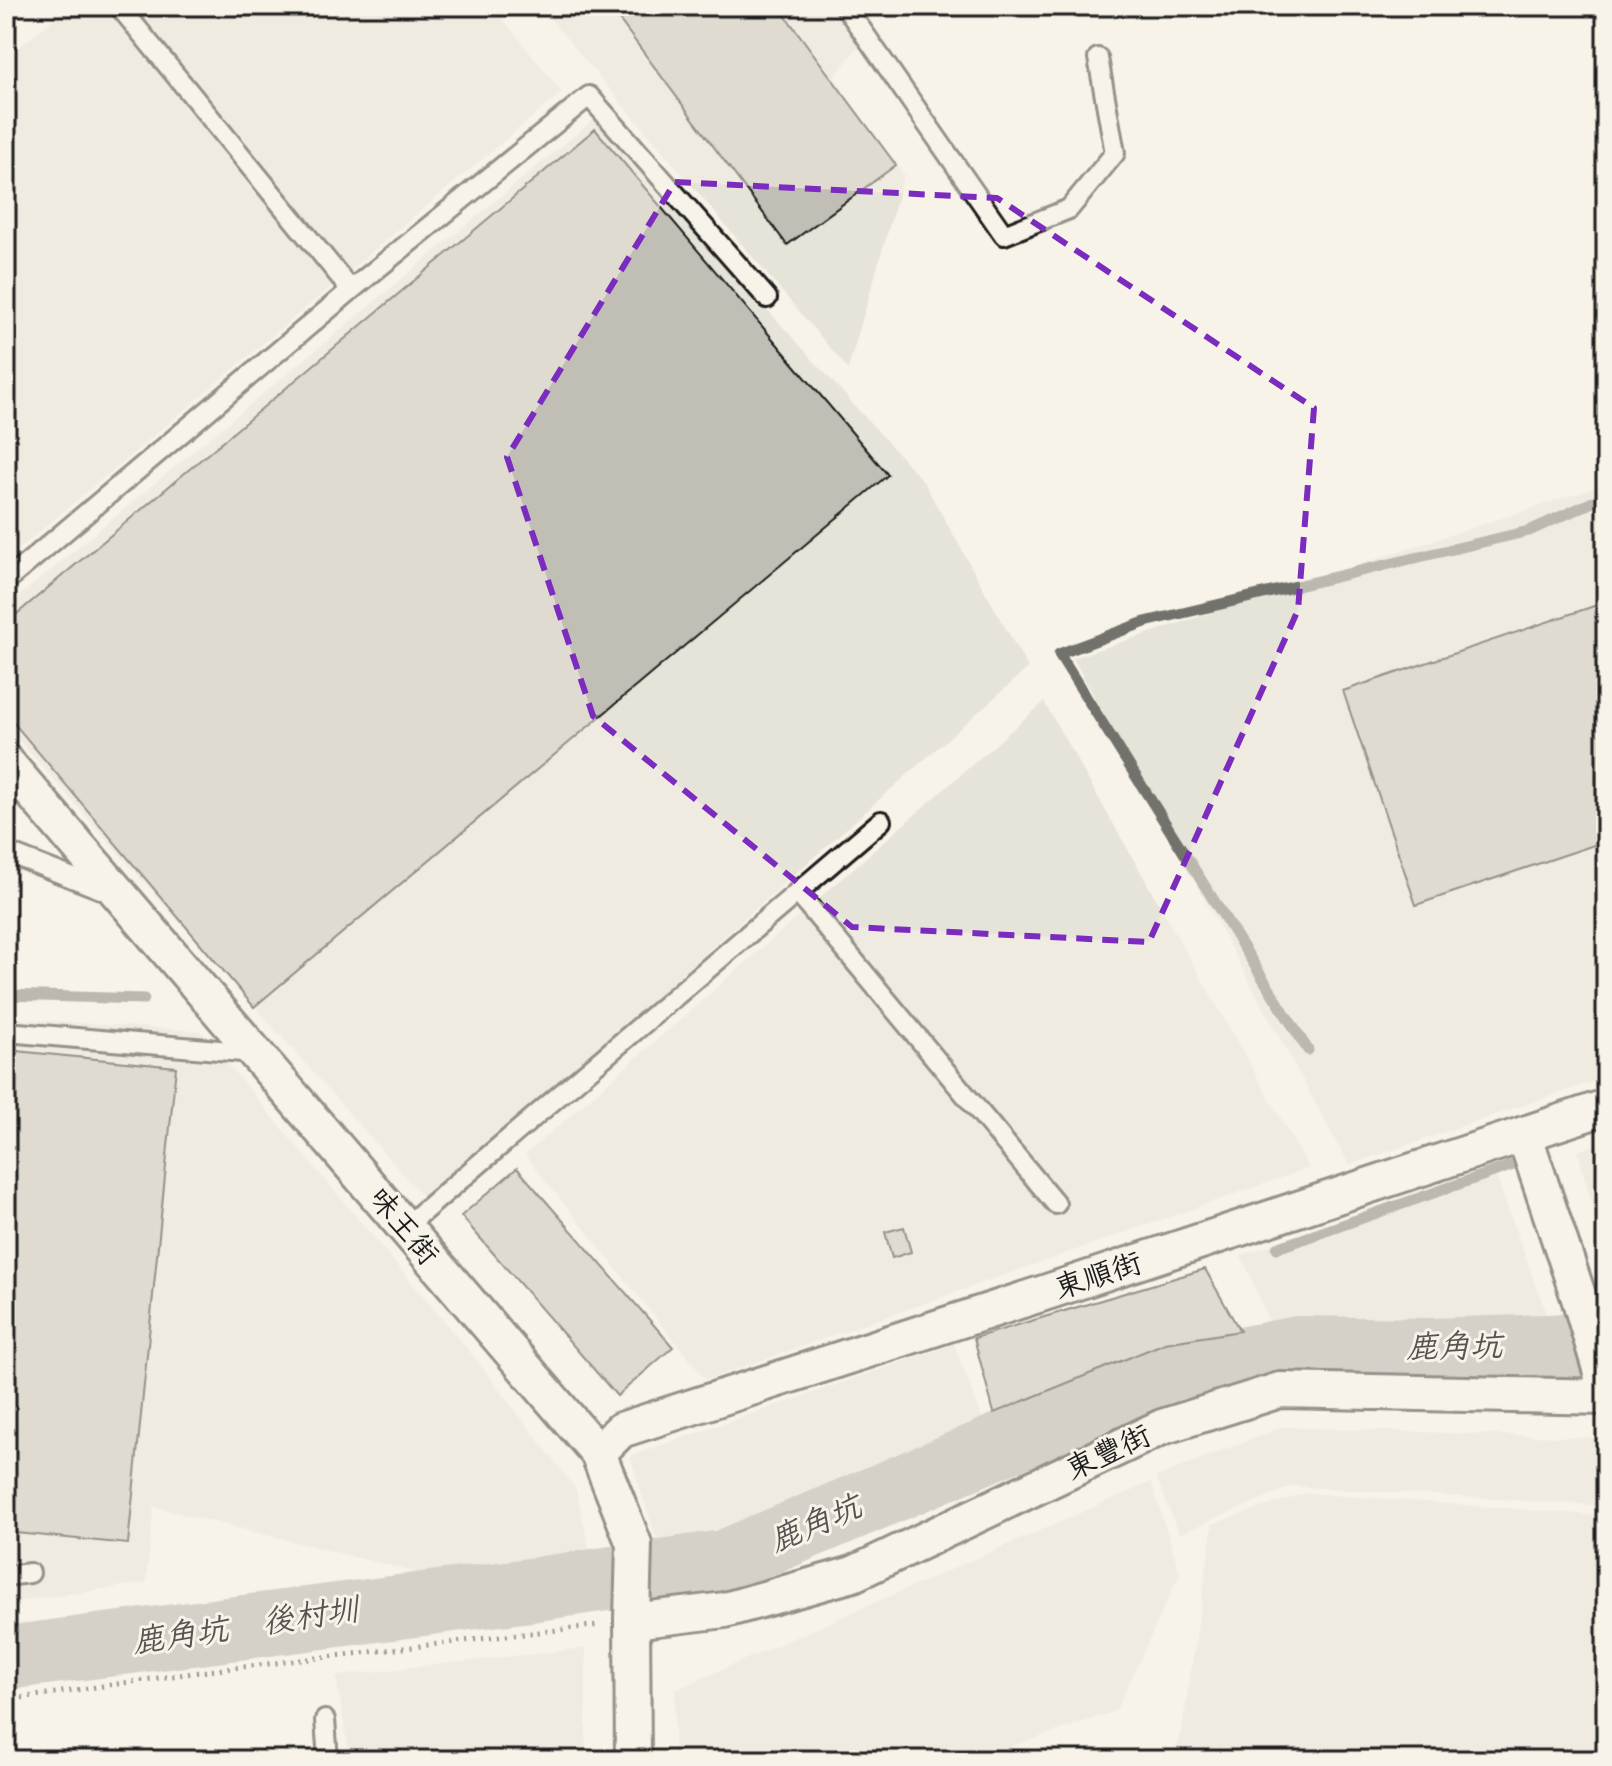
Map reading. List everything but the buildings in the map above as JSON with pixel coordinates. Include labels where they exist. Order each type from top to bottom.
[{"type":"street","name":"味王街","points":[[6,762],[598,1453],[634,1544],[633,1760]]},
{"type":"street","name":"東順街","points":[[598,1453],[621,1430],[1606,1107]]},
{"type":"street","points":[[1524,1134],[1580,1301],[1604,1389]]},
{"type":"street","name":"東豐街","points":[[632,1620],[725,1610],[853,1574],[1162,1427],[1280,1390],[1604,1389]]},
{"type":"lane","points":[[119,6],[351,290]]},
{"type":"lane","points":[[845,6],[1004,235],[1069,209],[1115,153],[1098,58]]},
{"type":"lane","points":[[6,581],[351,290],[589,96],[767,298]]},
{"type":"lane","points":[[405,1227],[881,821]]},
{"type":"lane","points":[[6,852],[124,898]]},
{"type":"lane","points":[[797,892],[1056,1204]]},
{"type":"lane","points":[[6,1032],[257,1053]]},
{"type":"lane","points":[[6,1576],[30,1573]]},
{"type":"lane","points":[[325,1720],[328,1760]]},
{"type":"path","points":[[6,1700],[207,1671],[632,1620]]},
{"type":"highlighted area","points":[[675,182],[997,198],[1314,408],[1298,610],[1149,942],[852,927],[593,716],[507,457]]},
{"type":"shaded area","points":[[70,6],[492,6],[562,92],[6,560],[6,58]]},
{"type":"shaded area","points":[[539,6],[844,6],[866,36],[834,78],[904,175],[848,369]]},
{"type":"shaded area","points":[[594,119],[923,481],[1028,668],[426,1200],[6,726],[6,607]]},
{"type":"shaded area","points":[[1606,484],[1606,1077],[1349,1165],[1073,658]]},
{"type":"shaded area","points":[[1044,702],[1309,1168],[706,1380],[525,1155]]},
{"type":"shaded area","points":[[6,1018],[200,1031],[475,1358],[576,1489],[593,1564],[459,1583],[154,1507],[146,1583],[6,1603]]},
{"type":"shaded area","points":[[1606,1141],[1606,1259],[1578,1151]]},
{"type":"shaded area","points":[[1494,1171],[1551,1326],[1271,1326],[1241,1255]]},
{"type":"shaded area","points":[[954,1344],[987,1431],[660,1551],[630,1456]]},
{"type":"shaded area","points":[[1282,1427],[1606,1436],[1606,1506],[1292,1486],[1179,1534],[1156,1477]]},
{"type":"shaded area","points":[[1151,1482],[1180,1573],[1116,1711],[973,1760],[674,1760],[675,1690]]},
{"type":"shaded area","points":[[1306,1493],[1606,1516],[1606,1760],[1173,1760],[1182,1730],[1213,1524]]},
{"type":"shaded area","points":[[586,1648],[586,1760],[350,1760],[336,1676]]},
{"type":"waterway","points":[[1308,1050],[1059,654],[1145,622],[1529,531],[1606,496]]},
{"type":"waterway","points":[[6,995],[144,999]]},
{"type":"waterway","points":[[1277,1248],[1513,1165]]},
{"type":"waterway","name":"鹿角坑","points":[[6,1658],[724,1562],[1173,1372],[1298,1348],[1430,1350],[1606,1344]]},
{"type":"waterway","name":"後村圳","points":[[6,1684],[573,1604]]}]
